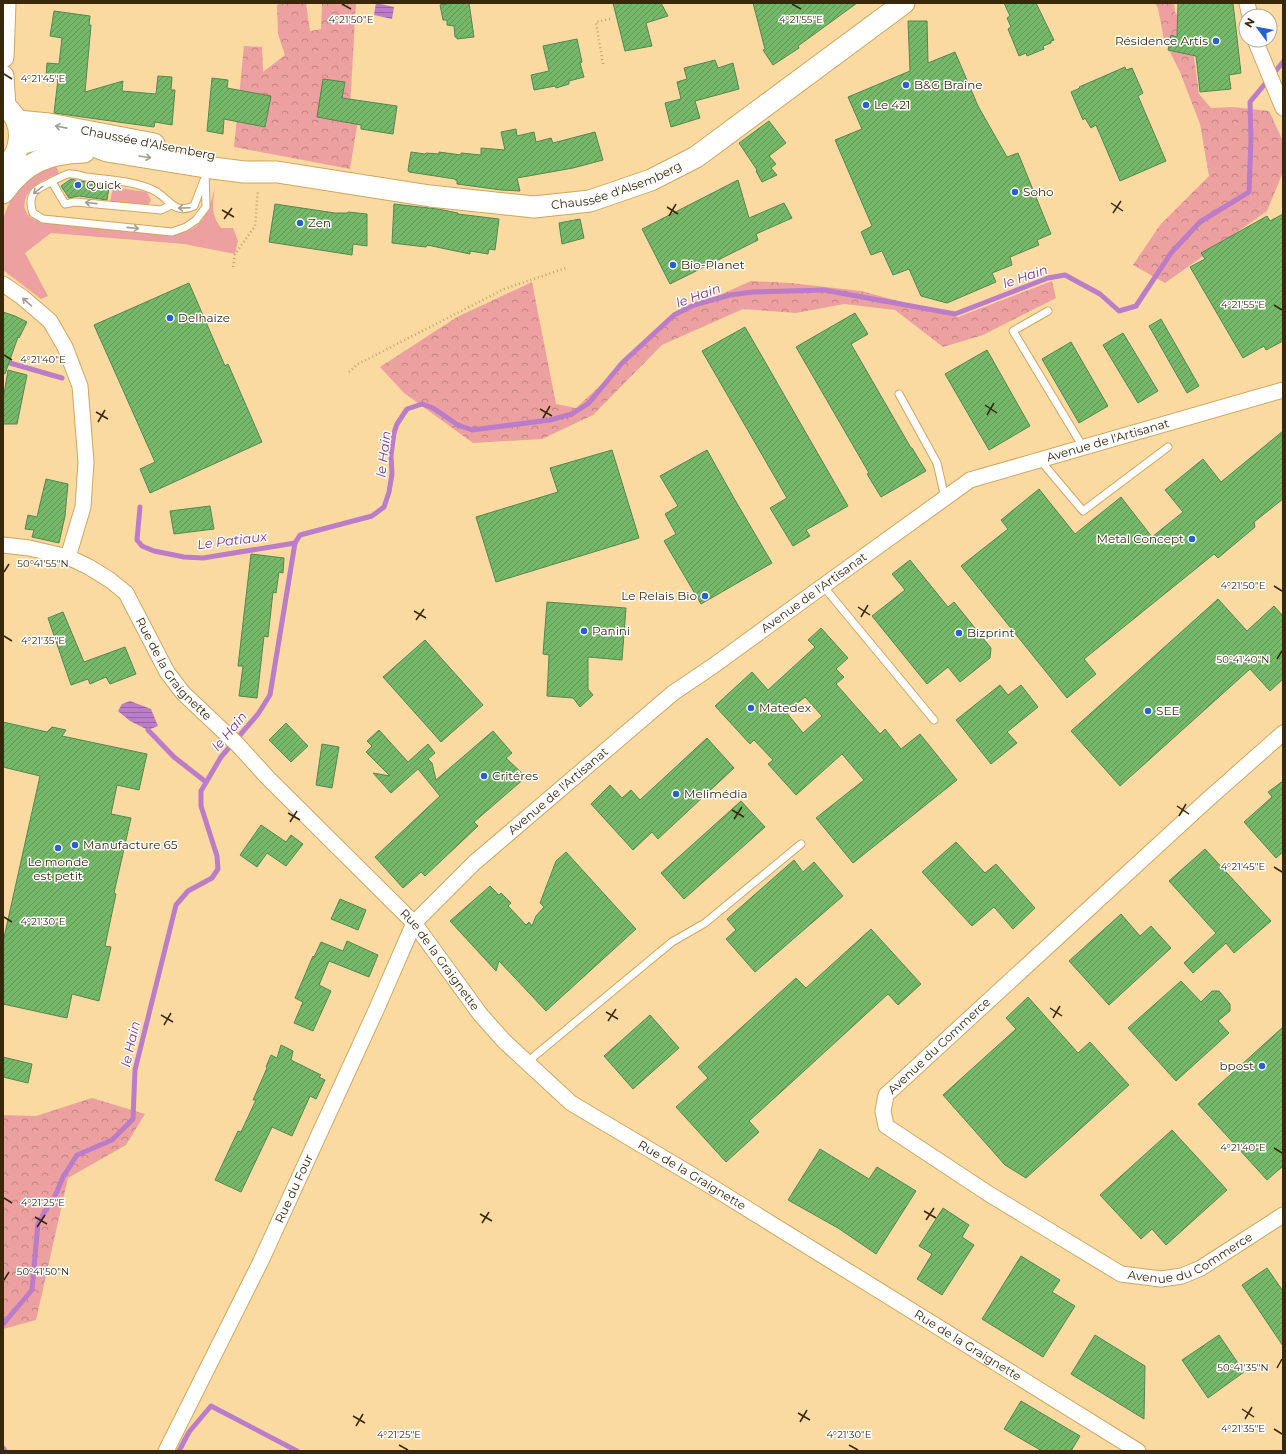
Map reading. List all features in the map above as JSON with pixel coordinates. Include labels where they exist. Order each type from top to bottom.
[{"type":"main road","points":[[3,58],[5,3]]},
{"type":"main road","name":"Chaussée d'Alsemberg","points":[[19,144],[38,139],[47,139],[91,145],[107,151],[205,173],[269,172],[430,196],[534,207],[590,201],[651,180],[696,157],[904,3]]},
{"type":"main road","points":[[3,76],[8,111],[20,132],[19,144],[15,155],[3,168]]},
{"type":"main road","name":"Chaussée d'Alsemberg","points":[[8,111],[49,124],[244,161],[269,172]]},
{"type":"main road","points":[[3,193],[14,178],[31,164],[50,156],[67,153],[107,151]]},
{"type":"street","points":[[1258,48],[1283,108]]},
{"type":"street","points":[[3,284],[22,297],[50,321],[65,347],[80,386],[86,462],[83,507],[68,557]]},
{"type":"street","name":"Avenue de l'Artisanat","points":[[414,923],[474,863],[673,693],[713,666],[970,480],[1283,390]]},
{"type":"street","name":"Rue de la Graignette","points":[[3,545],[29,548],[68,557],[89,566],[126,593],[167,672],[183,694],[238,745],[414,923],[480,1014],[504,1042],[571,1103],[704,1182],[1138,1451]]},
{"type":"street","name":"Avenue du Commerce","points":[[1283,733],[1205,802],[886,1095],[883,1111],[886,1126],[990,1194],[1121,1274],[1162,1279],[1182,1276],[1201,1268],[1283,1215]]},
{"type":"street","name":"Rue du Four","points":[[166,1451],[260,1263],[374,1016],[414,923]]},
{"type":"lane","points":[[205,173],[206,207],[196,220],[186,227],[172,232],[44,219],[37,217],[33,213],[30,206],[30,197],[38,189],[67,174],[142,186],[159,194],[170,205],[178,209],[187,209],[194,206],[205,173]]},
{"type":"lane","points":[[52,182],[65,204],[75,202],[161,210],[170,205]]},
{"type":"lane","points":[[1048,311],[1013,331],[1083,447]]},
{"type":"lane","points":[[899,394],[937,463],[945,498]]},
{"type":"lane","points":[[1040,460],[1083,511],[1168,447]]},
{"type":"lane","points":[[822,586],[934,720]]},
{"type":"lane","points":[[526,1063],[672,942],[705,923],[801,844]]},
{"type":"path","points":[[603,64],[596,22],[610,19]]},
{"type":"path","points":[[233,267],[235,254],[255,226],[269,172]]},
{"type":"path","points":[[349,372],[358,364],[504,289],[566,268]]},
{"type":"green space","points":[[281,3],[306,3],[310,31],[321,29],[322,3],[356,3],[350,107],[360,108],[350,169],[234,147],[244,46],[262,47],[263,72],[285,55],[278,34],[277,5]]},
{"type":"green space","points":[[1155,3],[1174,3],[1175,12],[1191,35],[1199,94],[1211,108],[1233,107],[1269,111],[1283,141],[1283,172],[1267,211],[1165,283],[1133,265],[1160,225],[1209,176],[1200,124],[1180,72],[1164,40],[1158,8]]},
{"type":"green space","points":[[56,166],[59,173],[32,188],[25,200],[25,209],[31,218],[42,221],[180,232],[193,228],[203,219],[211,203],[215,186],[213,208],[215,218],[221,228],[233,228],[238,241],[235,254],[184,244],[51,233],[25,253],[48,296],[41,299],[3,270],[3,223],[6,210],[13,196],[23,184],[41,170]]},
{"type":"green space","points":[[113,187],[147,192],[151,200],[149,204],[145,206],[110,202]]},
{"type":"green space","points":[[751,281],[791,283],[861,291],[958,317],[1052,281],[1056,298],[983,335],[943,347],[895,310],[844,304],[796,313],[743,309],[662,345],[593,415],[542,439],[473,443],[404,393],[380,367],[457,317],[532,282],[556,404],[576,408],[677,314]]},
{"type":"green space","points":[[92,1098],[145,1114],[126,1145],[68,1178],[36,1320],[3,1329],[3,1115],[36,1116]]},
{"type":"shaded area","points":[[376,3],[394,7],[392,19],[374,15]]},
{"type":"shaded area","points":[[130,701],[151,709],[158,726],[148,730],[130,721],[118,711],[122,704]]},
{"type":"building","points":[[451,3],[469,3],[474,37],[457,39],[457,37],[455,37],[454,26],[447,25],[447,20],[443,20],[440,5]]},
{"type":"building","points":[[613,3],[661,3],[668,16],[646,23],[652,46],[625,51]]},
{"type":"building","points":[[753,3],[857,3],[798,46],[799,48],[773,65],[763,50],[765,49]]},
{"type":"building","points":[[1004,3],[1036,3],[1054,40],[1043,46],[1044,49],[1027,56],[1026,53],[1019,56],[1008,29],[1011,27],[1007,18],[1010,16]]},
{"type":"building","name":"Résidence Artis","points":[[1178,3],[1233,3],[1241,73],[1229,75],[1231,89],[1200,92],[1196,56],[1168,50],[1171,35],[1177,37]]},
{"type":"building","points":[[54,11],[90,16],[89,25],[91,25],[85,92],[123,81],[122,91],[156,94],[158,76],[172,77],[171,90],[175,90],[172,125],[155,122],[154,127],[54,113],[58,79],[46,77],[47,63],[59,64],[62,38],[50,36]]},
{"type":"building","points":[[908,21],[927,21],[928,63],[955,52],[978,106],[1007,157],[1018,153],[1051,234],[1037,240],[1039,245],[1010,257],[1012,265],[992,273],[996,282],[947,303],[921,296],[909,269],[893,275],[882,251],[871,255],[861,232],[872,226],[835,140],[862,129],[848,97],[910,71]]},
{"type":"building","points":[[577,39],[582,62],[580,63],[584,77],[569,81],[569,84],[556,88],[555,86],[534,90],[531,75],[549,71],[543,46]]},
{"type":"building","points":[[715,60],[718,68],[733,63],[739,89],[695,101],[700,118],[671,127],[665,103],[681,99],[677,82],[687,79],[684,68]]},
{"type":"building","points":[[1125,67],[1126,70],[1132,68],[1143,93],[1138,96],[1166,161],[1120,181],[1096,125],[1091,128],[1085,118],[1083,120],[1071,92]]},
{"type":"building","points":[[212,78],[228,80],[227,88],[271,96],[265,127],[224,119],[223,134],[207,131]]},
{"type":"building","points":[[323,79],[345,82],[342,98],[397,106],[393,134],[361,129],[361,125],[317,117]]},
{"type":"building","points":[[769,121],[786,143],[769,156],[776,164],[771,168],[777,175],[762,182],[756,171],[757,170],[739,143]]},
{"type":"building","points":[[516,129],[517,136],[534,132],[536,142],[551,138],[553,143],[595,132],[603,160],[573,168],[517,178],[520,191],[457,184],[457,180],[455,179],[409,172],[408,170],[411,152],[425,154],[439,154],[439,152],[461,155],[461,153],[481,155],[481,148],[505,150],[501,132]]},
{"type":"building","points":[[71,179],[106,184],[109,187],[107,200],[79,196],[69,198],[61,186]]},
{"type":"building","points":[[738,180],[749,218],[784,203],[792,218],[756,234],[758,240],[670,284],[642,229]]},
{"type":"building","points":[[275,204],[335,213],[348,212],[367,214],[367,246],[353,244],[352,255],[269,242]]},
{"type":"building","points":[[394,204],[438,209],[458,214],[499,219],[495,250],[489,249],[488,254],[470,251],[470,254],[427,245],[426,247],[392,243]]},
{"type":"building","points":[[1283,214],[1283,341],[1266,350],[1264,346],[1243,358],[1190,267],[1205,259],[1201,253],[1267,216],[1270,221]]},
{"type":"building","points":[[580,219],[584,238],[562,244],[559,223]]},
{"type":"building","points":[[189,283],[225,366],[228,364],[262,442],[150,493],[140,469],[155,462],[94,325]]},
{"type":"building","points":[[3,312],[27,322],[19,338],[18,337],[5,374],[3,373]]},
{"type":"building","points":[[855,313],[868,334],[851,344],[911,448],[926,471],[881,497],[867,474],[869,473],[796,347]]},
{"type":"building","points":[[1161,319],[1199,386],[1187,393],[1149,326]]},
{"type":"building","points":[[745,327],[848,506],[806,530],[810,536],[793,546],[770,508],[787,498],[702,351]]},
{"type":"building","points":[[1123,333],[1158,391],[1138,403],[1103,345]]},
{"type":"building","points":[[1071,342],[1108,406],[1079,423],[1042,359]]},
{"type":"building","points":[[987,350],[1030,426],[989,450],[945,374]]},
{"type":"building","points":[[8,370],[27,375],[17,424],[3,424],[3,400]]},
{"type":"building","name":"Metal Concept","points":[[1283,431],[1283,499],[1254,522],[1255,527],[1218,558],[1214,554],[1084,659],[1096,674],[1067,698],[961,566],[1008,529],[1001,520],[1039,489],[1075,534],[1121,497],[1152,537],[1183,512],[1165,490],[1203,459],[1221,482]]},
{"type":"building","points":[[612,450],[639,538],[496,582],[476,517],[558,492],[550,468]]},
{"type":"building","points":[[707,450],[772,563],[701,604],[664,541],[676,534],[665,514],[678,506],[660,476]]},
{"type":"building","points":[[46,479],[68,484],[65,516],[59,543],[32,537],[34,530],[25,529],[28,515],[37,517]]},
{"type":"building","points":[[210,506],[214,529],[174,534],[170,511]]},
{"type":"building","points":[[251,554],[284,558],[283,573],[279,572],[276,593],[273,592],[268,637],[264,636],[257,698],[239,696],[243,666],[238,666]]},
{"type":"building","name":"Bizprint","points":[[910,560],[948,607],[954,602],[991,648],[990,658],[960,682],[948,667],[927,684],[872,616],[905,590],[892,574]]},
{"type":"building","name":"SEE","points":[[1218,599],[1247,631],[1274,606],[1283,616],[1283,679],[1270,691],[1250,669],[1120,786],[1071,731]]},
{"type":"building","name":"Panini","points":[[547,602],[626,608],[622,660],[588,657],[588,689],[593,695],[580,707],[573,698],[547,696],[549,655],[543,654]]},
{"type":"building","points":[[63,612],[84,662],[125,647],[136,674],[110,684],[106,677],[90,684],[88,679],[71,685],[48,618]]},
{"type":"building","points":[[821,628],[848,658],[836,669],[844,677],[836,684],[880,734],[885,729],[901,749],[920,734],[957,780],[853,863],[816,818],[864,780],[842,754],[796,795],[768,764],[773,760],[754,740],[750,744],[715,706],[752,672],[768,690],[815,647],[808,640]],"holes":[[[805,697],[822,716],[803,733],[786,712]]]},
{"type":"building","points":[[425,640],[483,705],[441,742],[383,677]]},
{"type":"building","points":[[1000,685],[1008,695],[1021,685],[1038,707],[1007,732],[1017,743],[991,764],[956,720]]},
{"type":"building","name":"Manufacture 65","points":[[3,722],[47,732],[52,727],[66,730],[62,736],[147,754],[139,790],[117,785],[111,814],[131,818],[114,893],[116,894],[105,946],[111,947],[99,1001],[72,994],[67,1018],[3,1004],[3,942],[40,776],[3,767]]},
{"type":"building","points":[[286,723],[308,746],[291,762],[269,740]]},
{"type":"building","points":[[379,730],[408,762],[428,744],[435,753],[428,759],[432,763],[436,780],[493,731],[512,753],[506,758],[526,777],[474,822],[478,826],[425,876],[421,872],[403,888],[375,857],[440,796],[418,769],[391,793],[373,773],[390,776],[366,752],[372,746],[367,741]]},
{"type":"building","name":"Melimédia","points":[[707,738],[734,768],[658,839],[652,832],[633,850],[591,804],[610,785],[622,798],[631,790],[640,800]]},
{"type":"building","points":[[322,744],[339,747],[332,788],[316,785]]},
{"type":"building","points":[[1283,781],[1283,852],[1276,858],[1244,822],[1272,797],[1268,792]]},
{"type":"building","points":[[741,801],[765,827],[684,899],[661,873]]},
{"type":"building","points":[[261,825],[286,842],[291,835],[303,844],[286,866],[267,853],[257,867],[240,855]]},
{"type":"building","points":[[956,842],[985,873],[996,864],[1035,908],[1013,929],[994,907],[972,926],[922,872]]},
{"type":"building","points":[[1205,849],[1271,921],[1234,953],[1226,943],[1193,973],[1184,963],[1216,933],[1169,881]]},
{"type":"building","points":[[566,852],[636,929],[546,1011],[499,961],[496,971],[450,921],[490,886],[499,895],[501,893],[511,903],[508,906],[526,925],[529,922],[532,926],[536,916],[544,907],[540,903],[556,861]]},
{"type":"building","points":[[794,860],[803,872],[814,862],[843,896],[755,972],[726,939],[736,930],[727,919]]},
{"type":"building","points":[[340,899],[366,910],[358,930],[331,919]]},
{"type":"building","points":[[1121,914],[1140,936],[1151,926],[1171,948],[1109,1005],[1069,961]]},
{"type":"building","points":[[871,929],[921,984],[898,1005],[888,994],[749,1121],[759,1132],[726,1162],[676,1107],[708,1078],[698,1067],[796,978],[806,988]]},
{"type":"building","points":[[347,941],[378,955],[369,977],[329,961],[319,985],[331,991],[313,1031],[294,1023],[303,1002],[295,998],[313,956],[314,957],[321,942],[343,951]]},
{"type":"building","points":[[1181,981],[1201,1002],[1212,991],[1219,991],[1230,1004],[1230,1011],[1218,1021],[1229,1033],[1176,1081],[1128,1028]]},
{"type":"building","points":[[1028,997],[1078,1053],[1090,1042],[1129,1085],[1026,1178],[1005,1165],[943,1095],[1016,1029],[1006,1018]]},
{"type":"building","points":[[650,1015],[679,1048],[633,1089],[604,1056]]},
{"type":"building","name":"bpost","points":[[1283,1027],[1283,1166],[1267,1180],[1198,1104]]},
{"type":"building","points":[[281,1045],[293,1051],[291,1060],[321,1075],[319,1077],[325,1080],[316,1099],[310,1096],[292,1136],[272,1127],[241,1192],[215,1180],[238,1131],[241,1132],[256,1100],[253,1100],[271,1055],[277,1058]]},
{"type":"building","points":[[3,1057],[32,1064],[28,1083],[3,1077]]},
{"type":"building","points":[[1172,1130],[1227,1190],[1166,1245],[1152,1229],[1141,1239],[1100,1195]]},
{"type":"building","points":[[820,1149],[869,1179],[877,1167],[916,1191],[876,1254],[838,1228],[788,1200]]},
{"type":"building","points":[[943,1208],[969,1225],[962,1237],[974,1245],[942,1295],[917,1279],[932,1254],[919,1246]]},
{"type":"building","points":[[1021,1256],[1060,1280],[1052,1292],[1075,1306],[1043,1357],[982,1319]]},
{"type":"building","points":[[1267,1268],[1283,1291],[1283,1346],[1242,1285]]},
{"type":"building","points":[[1095,1335],[1145,1366],[1144,1419],[1071,1374]]},
{"type":"building","points":[[1219,1335],[1244,1372],[1208,1398],[1182,1360]]},
{"type":"building","points":[[1021,1401],[1080,1436],[1071,1451],[1042,1451],[1004,1429]]},
{"type":"waterway","name":"le Hain","points":[[3,1322],[4,1323],[32,1290],[38,1223],[77,1155],[112,1140],[133,1119],[135,1070],[176,905],[188,891],[212,878],[218,869],[217,856],[201,806],[201,791],[221,757],[258,714],[270,695],[295,543],[300,535],[372,516],[384,507],[389,492],[392,474],[391,456],[394,433],[397,424],[407,409],[422,404],[433,408],[458,425],[472,430],[550,420],[572,414],[589,403],[622,363],[674,315],[694,305],[730,295],[753,292],[824,290],[955,314],[1048,278],[1065,275],[1100,294],[1119,311],[1136,306],[1171,253],[1200,222],[1249,192],[1251,139],[1250,102],[1283,62]]},
{"type":"waterway","name":"Le Patiaux","points":[[3,361],[62,378]]},
{"type":"waterway","name":"Le Patiaux","points":[[140,507],[137,540],[142,546],[154,551],[184,557],[203,558],[295,543]]},
{"type":"waterway","points":[[148,730],[174,757],[206,782]]},
{"type":"waterway","points":[[179,1451],[189,1432],[211,1406],[297,1451]]},
{"type":"place","name":"Résidence Artis","points":[[1216,41]]},
{"type":"place","name":"B&G Braine","points":[[906,85]]},
{"type":"place","name":"Le 421","points":[[866,105]]},
{"type":"place","name":"Quick","points":[[78,185]]},
{"type":"place","name":"Soho","points":[[1015,192]]},
{"type":"place","name":"Zen","points":[[300,223]]},
{"type":"place","name":"Bio-Planet","points":[[673,265]]},
{"type":"place","name":"Delhaize","points":[[170,318]]},
{"type":"place","name":"Metal Concept","points":[[1192,539]]},
{"type":"place","name":"Le Relais Bio","points":[[705,596]]},
{"type":"place","name":"Panini","points":[[584,631]]},
{"type":"place","name":"Bizprint","points":[[959,633]]},
{"type":"place","name":"Matedex","points":[[751,708]]},
{"type":"place","name":"SEE","points":[[1148,711]]},
{"type":"place","name":"Critéres","points":[[484,776]]},
{"type":"place","name":"Melimédia","points":[[676,794]]},
{"type":"place","name":"Manufacture 65","points":[[75,845]]},
{"type":"place","name":"Le monde est petit","points":[[58,848]]},
{"type":"place","name":"bpost","points":[[1262,1066]]}]
